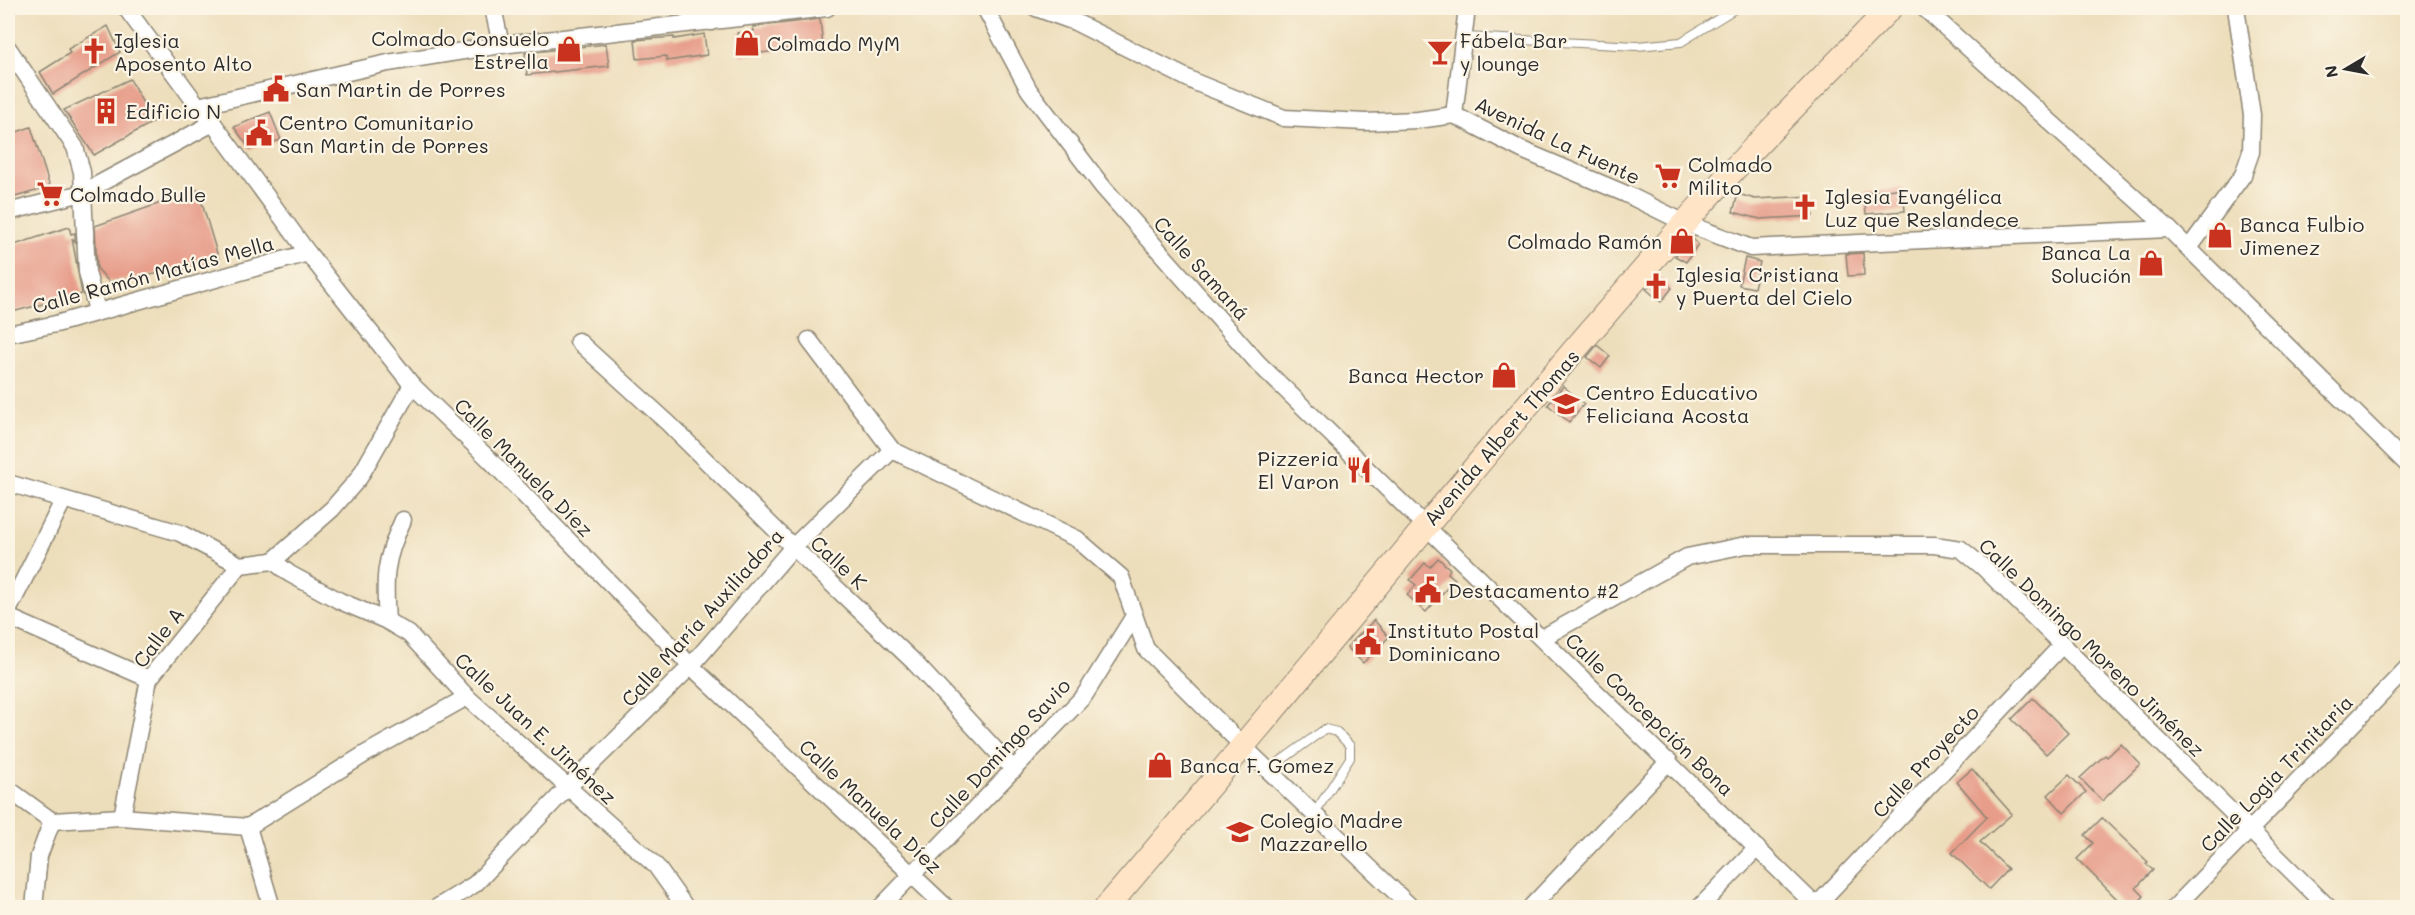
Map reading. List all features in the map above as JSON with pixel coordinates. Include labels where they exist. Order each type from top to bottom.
[{"type":"main road","name":"Avenida Albert Thomas","points":[[1106,908],[1244,747],[1425,526],[1685,223],[1890,8]]},
{"type":"street","name":"Calle Manuela Díez","points":[[126,8],[308,253],[412,385],[490,460],[691,666],[913,873],[947,908]]},
{"type":"street","points":[[493,8],[501,45]]},
{"type":"street","points":[[198,106],[388,63],[501,45],[611,31],[709,15],[827,8]]},
{"type":"street","name":"Calle Samaná","points":[[985,8],[1029,90],[1102,186],[1258,363],[1425,526]]},
{"type":"street","name":"Avenida La Fuente","points":[[1036,8],[1077,15],[1197,83],[1284,118],[1365,122],[1418,120],[1454,115],[1522,150],[1626,194],[1685,223],[1751,248],[2169,229]]},
{"type":"street","points":[[1454,115],[1467,8]]},
{"type":"street","points":[[1924,8],[2169,229],[2408,465]]},
{"type":"street","points":[[2189,248],[2243,175],[2251,152],[2252,115],[2236,8]]},
{"type":"street","points":[[8,48],[75,147],[82,172],[87,272],[97,311]]},
{"type":"street","points":[[8,213],[82,193],[213,123]]},
{"type":"street","name":"Calle Ramón Matías Mella","points":[[8,334],[56,324],[308,253]]},
{"type":"street","points":[[809,340],[892,450],[1077,539],[1121,577],[1146,649],[1244,747],[1412,908]]},
{"type":"street","name":"Calle K","points":[[579,341],[668,423],[793,547],[913,661],[1014,770]]},
{"type":"street","points":[[8,483],[180,534],[240,566],[273,561],[332,509],[359,478],[412,385]]},
{"type":"street","name":"Calle María Auxiliadora","points":[[436,908],[475,884],[569,786],[691,666],[793,547],[892,450]]},
{"type":"street","points":[[8,611],[63,501]]},
{"type":"street","points":[[387,621],[385,578],[390,548],[403,520]]},
{"type":"street","name":"Calle Concepción Bona","points":[[1425,526],[1817,907]]},
{"type":"street","name":"Calle Domingo Moreno Jiménez","points":[[1542,638],[1687,557],[1746,545],[1934,545],[1961,549],[1983,567],[2063,644],[2329,908]]},
{"type":"street","name":"Calle Juan E. Jiménez","points":[[273,561],[290,574],[340,601],[387,621],[409,634],[467,697],[656,866],[686,908]]},
{"type":"street","name":"Calle A","points":[[123,817],[149,679],[240,566]]},
{"type":"street","name":"Calle Domingo Savio","points":[[880,908],[1084,696],[1134,616]]},
{"type":"street","points":[[8,617],[149,679]]},
{"type":"street","name":"Calle Proyecto","points":[[1817,907],[2063,644]]},
{"type":"street","name":"Calle Logia Trinitaria","points":[[2174,908],[2408,667]]},
{"type":"street","points":[[8,789],[52,821],[123,817],[248,827],[365,754],[467,697]]},
{"type":"street","points":[[1530,908],[1669,761]]},
{"type":"street","points":[[34,908],[39,856],[52,821]]},
{"type":"street","points":[[248,827],[272,908]]},
{"type":"street","points":[[1699,908],[1757,848]]},
{"type":"lane","points":[[1464,37],[1637,46],[1681,42],[1736,8]]},
{"type":"lane","points":[[1268,770],[1325,729],[1337,732],[1350,746],[1350,758],[1314,814]]},
{"type":"building","points":[[820,19],[823,46],[741,56],[737,33],[754,31],[753,27]]},
{"type":"building","points":[[108,26],[120,52],[53,94],[40,72],[70,53],[68,49]]},
{"type":"building","points":[[704,34],[707,55],[667,61],[666,56],[637,59],[635,40],[674,37],[674,39]]},
{"type":"building","points":[[606,44],[609,66],[527,75],[525,53]]},
{"type":"building","name":"Edificio N","points":[[130,79],[153,122],[94,155],[64,110]]},
{"type":"building","name":"Centro Comunitario San Martin de Porres","points":[[270,112],[281,140],[250,149],[234,127]]},
{"type":"building","points":[[31,127],[50,187],[8,199],[8,135]]},
{"type":"building","points":[[1903,188],[1905,211],[1866,214],[1864,193]]},
{"type":"building","points":[[198,190],[220,263],[109,282],[97,268],[95,226]]},
{"type":"building","points":[[1738,194],[1755,199],[1811,196],[1813,216],[1760,219],[1733,212]]},
{"type":"building","points":[[69,227],[71,234],[75,233],[75,242],[72,238],[82,294],[8,313],[8,247]]},
{"type":"building","points":[[1691,237],[1698,244],[1686,262],[1675,256]]},
{"type":"building","points":[[1863,253],[1864,275],[1848,276],[1846,254]]},
{"type":"building","points":[[1745,258],[1760,262],[1754,288],[1739,285]]},
{"type":"building","name":"Iglesia Cristiana y Puerta del Cielo","points":[[1658,276],[1672,288],[1661,302],[1646,289]]},
{"type":"building","points":[[1597,345],[1610,356],[1601,368],[1587,357]]},
{"type":"building","name":"Centro Educativo Feliciana Acosta","points":[[1563,386],[1584,404],[1569,422],[1548,405]]},
{"type":"building","name":"Destacamento #2","points":[[1438,558],[1450,569],[1448,573],[1455,579],[1426,612],[1407,595],[1416,585],[1410,580],[1425,563],[1430,567]]},
{"type":"building","name":"Instituto Postal Dominicano","points":[[1374,620],[1389,637],[1363,663],[1347,647]]},
{"type":"building","points":[[2033,698],[2068,733],[2046,754],[2012,719]]},
{"type":"building","points":[[2121,744],[2140,764],[2102,801],[2080,778]]},
{"type":"building","points":[[1972,769],[2012,814],[1980,842],[2008,869],[1989,889],[1952,853],[1987,817],[1957,782]]},
{"type":"building","points":[[2069,775],[2086,792],[2064,813],[2048,795]]},
{"type":"building","points":[[2102,818],[2148,862],[2146,864],[2153,870],[2136,888],[2144,896],[2133,908],[2126,908],[2077,859],[2093,843],[2085,835]]},
{"type":"place","name":"Colmado MyM","points":[[747,43]]},
{"type":"place","name":"Colmado Consuelo Estrella","points":[[569,49]]},
{"type":"place","name":"Iglesia Aposento Alto","points":[[94,51]]},
{"type":"place","name":"Fábela Bar y lounge","points":[[1440,52]]},
{"type":"place","name":"San Martin de Porres","points":[[276,89]]},
{"type":"place","name":"Edificio N","points":[[106,111]]},
{"type":"place","name":"Centro Comunitario San Martin de Porres","points":[[259,133]]},
{"type":"place","name":"Colmado Milito","points":[[1668,176]]},
{"type":"place","name":"Colmado Bulle","points":[[50,194]]},
{"type":"place","name":"Iglesia Evangélica Luz que Reslandece","points":[[1805,207]]},
{"type":"place","name":"Banca Fulbio Jimenez","points":[[2220,235]]},
{"type":"place","name":"Colmado Ramón","points":[[1682,241]]},
{"type":"place","name":"Banca La Solución","points":[[2151,263]]},
{"type":"place","name":"Iglesia Cristiana y Puerta del Cielo","points":[[1656,286]]},
{"type":"place","name":"Banca Hector","points":[[1504,375]]},
{"type":"place","name":"Centro Educativo Feliciana Acosta","points":[[1566,404]]},
{"type":"place","name":"Pizzeria El Varon","points":[[1359,470]]},
{"type":"place","name":"Destacamento #2","points":[[1428,590]]},
{"type":"place","name":"Instituto Postal Dominicano","points":[[1368,642]]},
{"type":"place","name":"Banca F. Gomez","points":[[1160,765]]},
{"type":"place","name":"Colegio Madre Mazzarello","points":[[1240,832]]}]
